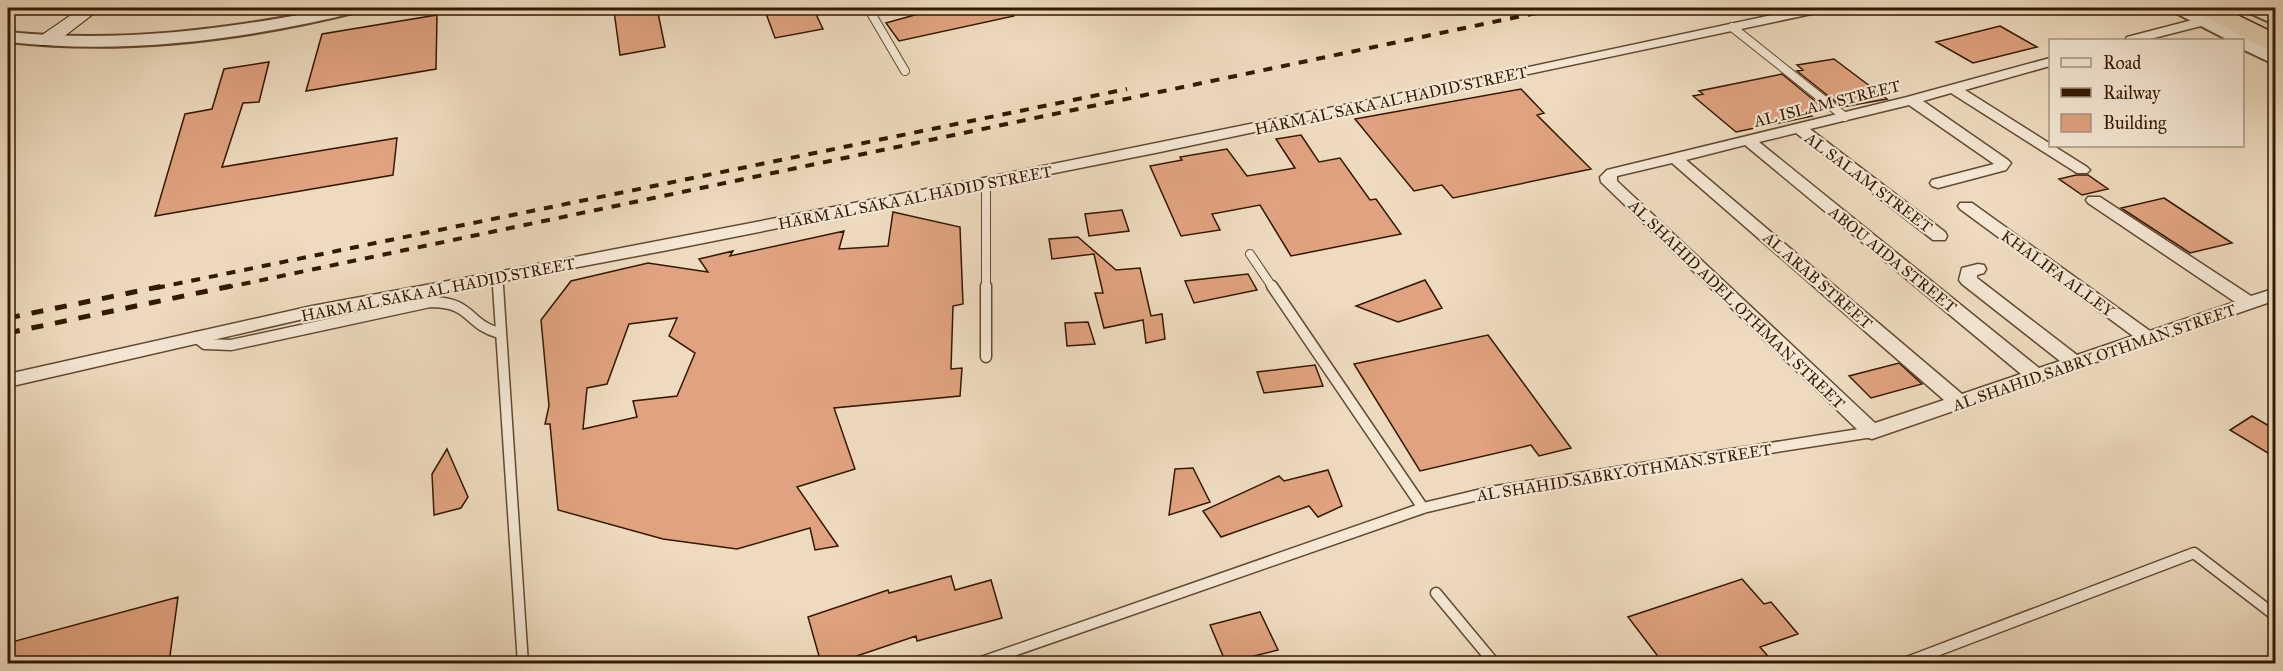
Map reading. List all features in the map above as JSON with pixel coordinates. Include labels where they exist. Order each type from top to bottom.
[{"type":"highway","points":[[2232,8],[2276,30]]},
{"type":"highway","points":[[2205,14],[2276,44]]},
{"type":"main road","points":[[46,41],[92,8]]},
{"type":"street","points":[[8,37],[46,41],[122,40],[206,33],[291,21],[355,8]]},
{"type":"street","name":"HARM AL SAKA AL HADID STREET","points":[[8,381],[196,337],[417,291],[497,278],[986,184],[1821,8]]},
{"type":"street","points":[[2178,8],[2205,14],[2238,39]]},
{"type":"street","points":[[2252,8],[2276,20]]},
{"type":"street","points":[[2135,39],[2205,14]]},
{"type":"street","points":[[2244,43],[2276,60]]},
{"type":"street","name":"AL ISLAM STREET","points":[[1612,173],[1845,117],[2049,63]]},
{"type":"street","points":[[1954,89],[2082,170]]},
{"type":"street","points":[[1911,100],[2003,163],[2001,167],[1938,183]]},
{"type":"street","name":"AL SALAM STREET","points":[[1799,128],[1939,236]]},
{"type":"street","name":"ABOU AIDA STREET","points":[[1749,141],[2037,377]]},
{"type":"street","name":"AL ARAB STREET","points":[[1675,158],[1960,403]]},
{"type":"street","name":"AL SHAHID ADEL OTHMAN STREET","points":[[1612,173],[1608,177],[1609,182],[1872,432]]},
{"type":"street","points":[[2094,200],[2249,303]]},
{"type":"street","name":"KHALIFA ALLEY","points":[[1966,206],[2149,339]]},
{"type":"street","points":[[1978,269],[1968,272],[1968,280],[2076,364]]},
{"type":"street","name":"AL SHAHID SABRY OTHMAN STREET","points":[[1872,432],[2276,294]]},
{"type":"lane","points":[[868,8],[905,70]]},
{"type":"lane","points":[[1732,27],[1845,117]]},
{"type":"lane","points":[[986,184],[986,357]]},
{"type":"lane","points":[[1250,254],[1423,508]]},
{"type":"lane","points":[[497,278],[523,663]]},
{"type":"lane","points":[[196,337],[205,344],[231,345],[430,302],[446,302],[459,306],[468,312],[479,326],[499,333]]},
{"type":"lane","name":"AL SHAHID SABRY OTHMAN STREET","points":[[976,663],[1423,508],[1490,492],[1872,432]]},
{"type":"lane","points":[[1902,663],[2194,553],[2276,616]]},
{"type":"lane","points":[[1436,593],[1495,663]]},
{"type":"building","points":[[657,8],[665,47],[620,55],[614,11]]},
{"type":"building","points":[[764,8],[813,8],[823,29],[775,38]]},
{"type":"building","points":[[914,8],[1013,8],[1014,16],[899,41],[886,23],[918,14]]},
{"type":"building","points":[[437,15],[436,69],[306,91],[322,34]]},
{"type":"building","points":[[2000,26],[2037,47],[1973,63],[1936,42]]},
{"type":"building","points":[[1834,59],[1887,99],[1842,107],[1797,71],[1803,70],[1797,65]]},
{"type":"building","points":[[269,62],[259,102],[243,103],[222,167],[397,138],[393,175],[155,216],[185,114],[212,109],[224,69]]},
{"type":"building","points":[[1782,74],[1826,110],[1808,113],[1812,116],[1736,132],[1693,96],[1703,94],[1699,91]]},
{"type":"building","points":[[1521,89],[1544,113],[1537,115],[1591,169],[1453,198],[1442,185],[1414,191],[1355,119]]},
{"type":"building","points":[[1301,135],[1319,162],[1340,158],[1370,200],[1376,199],[1401,234],[1291,256],[1260,205],[1212,214],[1220,230],[1181,236],[1150,166],[1182,160],[1180,157],[1227,149],[1247,176],[1295,168],[1276,139]]},
{"type":"building","points":[[2088,175],[2108,189],[2082,195],[2059,179]]},
{"type":"building","points":[[2164,198],[2232,243],[2190,253],[2121,208]]},
{"type":"building","points":[[1122,210],[1129,231],[1089,236],[1085,214]]},
{"type":"building","points":[[893,212],[960,227],[963,304],[953,306],[951,369],[962,368],[960,396],[834,408],[855,469],[797,487],[838,546],[815,550],[810,528],[737,549],[663,539],[558,510],[550,424],[545,424],[549,406],[541,320],[571,281],[648,263],[708,272],[699,259],[733,251],[730,256],[844,231],[839,249],[888,246]],"holes":[[[677,318],[669,336],[695,353],[677,396],[633,401],[637,417],[583,429],[587,388],[607,384],[629,324]]]},
{"type":"building","points":[[1078,237],[1116,270],[1140,268],[1151,316],[1162,314],[1165,339],[1146,343],[1143,320],[1104,328],[1095,293],[1103,293],[1094,254],[1052,259],[1049,239]]},
{"type":"building","points":[[1248,274],[1257,290],[1194,303],[1185,281]]},
{"type":"building","points":[[1425,280],[1442,308],[1398,322],[1356,306]]},
{"type":"building","points":[[1088,322],[1095,344],[1067,346],[1065,323]]},
{"type":"building","points":[[1488,335],[1571,448],[1539,456],[1531,445],[1420,471],[1354,364]]},
{"type":"building","points":[[1899,363],[1922,384],[1871,398],[1849,376]]},
{"type":"building","points":[[1315,365],[1323,386],[1264,393],[1257,372]]},
{"type":"building","points":[[2252,416],[2276,430],[2276,458],[2230,430]]},
{"type":"building","points":[[447,449],[468,497],[461,508],[434,515],[432,474]]},
{"type":"building","points":[[1193,468],[1210,502],[1169,515],[1175,469]]},
{"type":"building","points":[[1328,470],[1342,506],[1318,517],[1309,506],[1221,537],[1203,511],[1279,476],[1284,481]]},
{"type":"building","points":[[951,576],[955,590],[991,580],[1002,618],[917,641],[916,636],[836,663],[821,663],[808,617],[888,590],[889,593]]},
{"type":"building","points":[[1742,579],[1764,604],[1771,602],[1798,634],[1760,647],[1774,663],[1663,663],[1628,617]]},
{"type":"building","points":[[178,597],[169,663],[8,663],[8,643]]},
{"type":"building","points":[[1260,612],[1278,650],[1226,663],[1210,625]]},
{"type":"railway","points":[[224,288],[1560,8]]},
{"type":"railway","points":[[156,288],[1127,89]]},
{"type":"railway","points":[[8,318],[163,286]]},
{"type":"railway","points":[[8,333],[231,286]]}]
